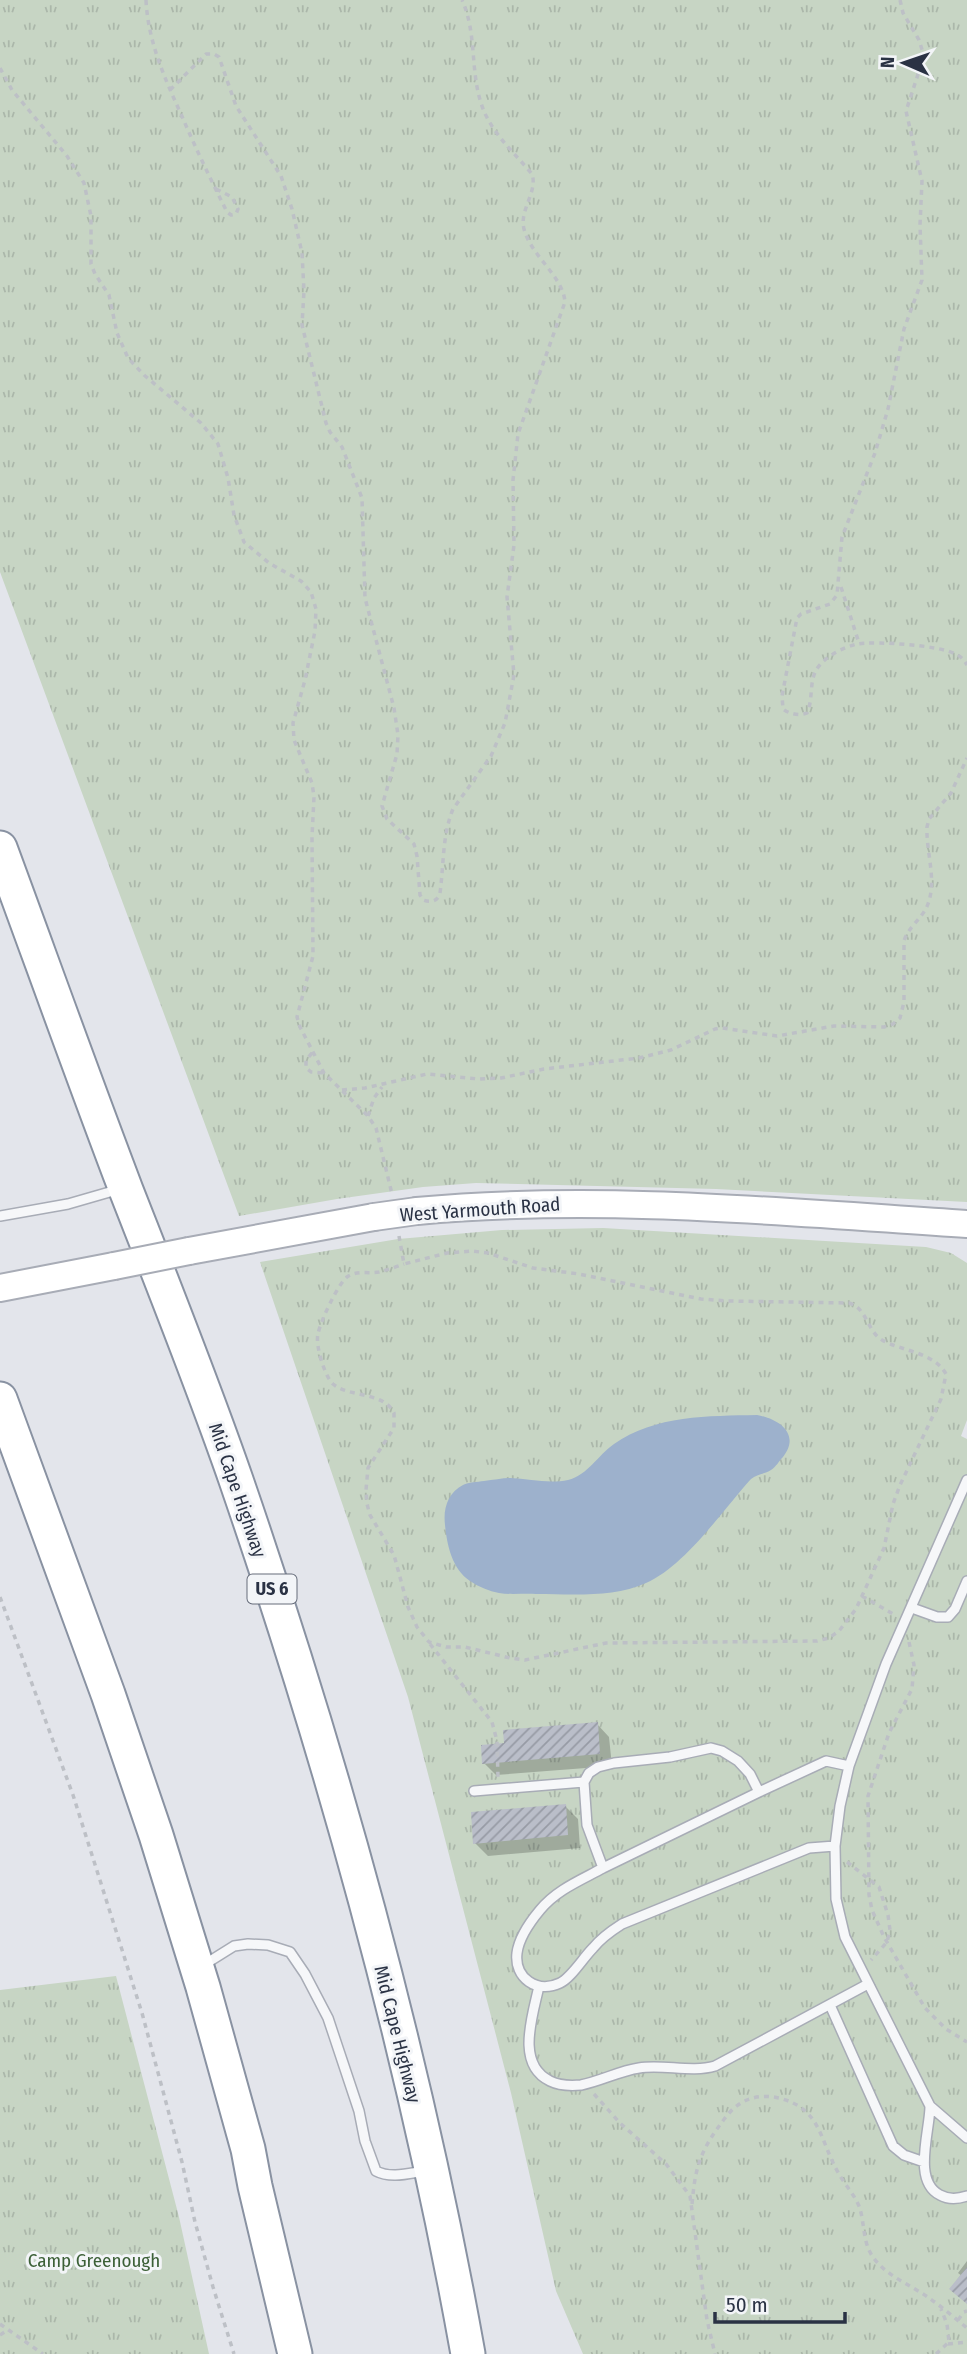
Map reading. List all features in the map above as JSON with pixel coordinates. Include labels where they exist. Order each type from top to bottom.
[{"type":"highway","name":"Mid Cape Highway","points":[[0,848],[218,1431],[301,1682],[344,1823],[378,1950],[430,2170],[468,2354]]},
{"type":"highway","points":[[0,1399],[121,1730],[197,1969],[248,2149],[295,2354]]},
{"type":"main road","name":"West Yarmouth Road","points":[[0,1288],[190,1251],[396,1217],[509,1205],[607,1203],[967,1223]]},
{"type":"lane","points":[[0,1216],[68,1204],[125,1187]]},
{"type":"lane","points":[[967,1480],[964,1498],[886,1664],[849,1766],[840,1805],[835,1849],[836,1899],[845,1937],[930,2106],[967,2138]]},
{"type":"lane","points":[[912,1608],[937,1618],[948,1617],[955,1609],[967,1581]]},
{"type":"lane","points":[[603,1868],[587,1825],[584,1782],[589,1773],[598,1768],[614,1763],[670,1757],[711,1748],[738,1761],[750,1774],[759,1792]]},
{"type":"lane","points":[[835,1849],[809,1848],[622,1924],[604,1936],[566,1979],[557,1985],[539,1986],[524,1979],[517,1962],[518,1948],[524,1933],[554,1895],[603,1868],[826,1761],[849,1766]]},
{"type":"lane","points":[[474,1791],[584,1782]]},
{"type":"lane","points":[[197,1969],[234,1946],[268,1945],[290,1952],[328,2018],[346,2068],[365,2141],[376,2171],[383,2175],[396,2175],[430,2170]]},
{"type":"lane","points":[[539,1986],[529,2038],[530,2055],[542,2076],[557,2084],[571,2086],[648,2066],[715,2066],[868,1984]]},
{"type":"lane","points":[[830,2005],[893,2146],[905,2155],[925,2162]]},
{"type":"lane","points":[[930,2106],[925,2162],[927,2183],[932,2190],[944,2197],[967,2196]]},
{"type":"path","points":[[146,0],[150,36],[170,90],[216,189],[227,212],[236,214],[238,209],[232,197],[216,189]]},
{"type":"path","points":[[170,90],[206,54],[219,57],[236,106],[275,165],[286,188],[302,253],[302,325],[305,343],[326,423],[342,447],[362,498],[365,598],[394,708],[398,735],[397,754],[383,799],[383,811],[387,819],[414,844],[420,895],[423,900],[433,902],[438,899],[440,893],[443,844],[453,809],[491,756],[505,723],[514,675],[507,597],[514,545],[513,480],[518,434],[565,302],[559,285],[532,248],[524,230],[524,215],[534,180],[492,127],[482,106],[472,30],[462,0]]},
{"type":"path","points":[[900,0],[903,13],[919,40],[924,56],[906,111],[922,181],[922,280],[904,329],[888,409],[875,453],[842,537],[838,595],[830,604],[801,614],[797,618],[782,696],[783,709],[787,712],[807,713],[812,681],[819,665],[845,648],[859,644],[931,647],[957,654],[967,665]]},
{"type":"path","points":[[0,68],[12,90],[67,156],[84,183],[90,216],[91,264],[108,295],[117,333],[128,358],[201,423],[218,444],[228,478],[234,515],[244,542],[269,563],[301,581],[311,593],[316,609],[315,631],[293,723],[295,740],[312,783],[314,797],[313,956],[297,1017],[312,1053],[324,1073],[368,1116],[380,1139],[392,1197]]},
{"type":"path","points":[[840,582],[859,644]]},
{"type":"path","points":[[341,1090],[384,1085],[427,1074],[480,1079],[501,1078],[544,1069],[639,1058],[671,1051],[708,1032],[722,1028],[777,1037],[834,1026],[884,1027],[894,1024],[903,1012],[904,941],[925,912],[931,890],[927,827],[929,819],[951,793],[967,758]]},
{"type":"path","points":[[312,1053],[306,1060],[306,1068],[312,1072],[324,1073]]},
{"type":"path","points":[[368,1116],[374,1098],[384,1085]]},
{"type":"path","points":[[396,1217],[404,1264]]},
{"type":"path","points":[[429,1642],[525,1660],[606,1643],[817,1641],[829,1638],[848,1622],[884,1548],[893,1504],[944,1390],[946,1374],[936,1363],[878,1337],[858,1308],[849,1303],[702,1299],[579,1274],[533,1268],[488,1253],[472,1251],[440,1254],[381,1272],[350,1275],[339,1288],[320,1327],[317,1340],[320,1356],[330,1381],[338,1388],[385,1403],[394,1413],[394,1429],[368,1468],[366,1490],[370,1516],[394,1555],[408,1607],[417,1627],[492,1722],[497,1741],[499,1790]]},
{"type":"path","points":[[862,1596],[892,1613],[903,1629],[912,1651],[914,1676],[912,1689],[889,1733],[868,1796],[868,1878],[872,1910],[925,2008],[946,2029],[967,2042]]},
{"type":"path","points":[[0,1597],[73,1795],[142,2013],[206,2261],[234,2354]]},
{"type":"path","points":[[835,1849],[881,1891],[890,1930],[887,1942],[861,1970]]},
{"type":"path","points":[[586,2084],[613,2116],[666,2164],[690,2196],[707,2320],[715,2354]]},
{"type":"path","points":[[692,2204],[700,2157],[732,2110],[743,2102],[764,2096],[798,2105],[814,2119],[839,2174],[855,2197],[865,2239],[874,2258],[967,2328]]},
{"type":"path","points":[[936,2354],[949,2342],[940,2307]]},
{"type":"path","points":[[958,2320],[967,2311]]},
{"type":"path","points":[[0,2324],[43,2354]]},
{"type":"path","points":[[0,2335],[8,2330]]},
{"type":"path","points":[[947,2344],[967,2342]]},
{"type":"green space","points":[[0,0],[967,0],[967,1202],[716,1189],[476,1183],[423,1187],[239,1216],[0,572]]},
{"type":"green space","points":[[603,1228],[926,1247],[951,1253],[967,1263],[967,1420],[961,1436],[967,1439],[967,2354],[583,2354],[556,2291],[511,2093],[408,1697],[260,1262],[398,1239],[502,1230]]},
{"type":"green space","name":"Camp Greenough","points":[[116,1976],[179,2217],[209,2354],[0,2354],[0,1990]]},
{"type":"water","points":[[757,1415],[773,1420],[785,1429],[790,1441],[783,1457],[771,1470],[751,1479],[702,1537],[675,1564],[646,1583],[620,1591],[592,1594],[504,1594],[473,1583],[455,1563],[447,1540],[445,1513],[450,1497],[463,1485],[507,1478],[568,1480],[587,1469],[614,1444],[647,1427],[683,1419]]},
{"type":"building","points":[[598,1722],[600,1754],[482,1764],[481,1745],[504,1743],[503,1730]]},
{"type":"building","points":[[566,1804],[568,1835],[473,1844],[471,1812]]},
{"type":"building","points":[[967,2267],[967,2304],[949,2289]]}]
